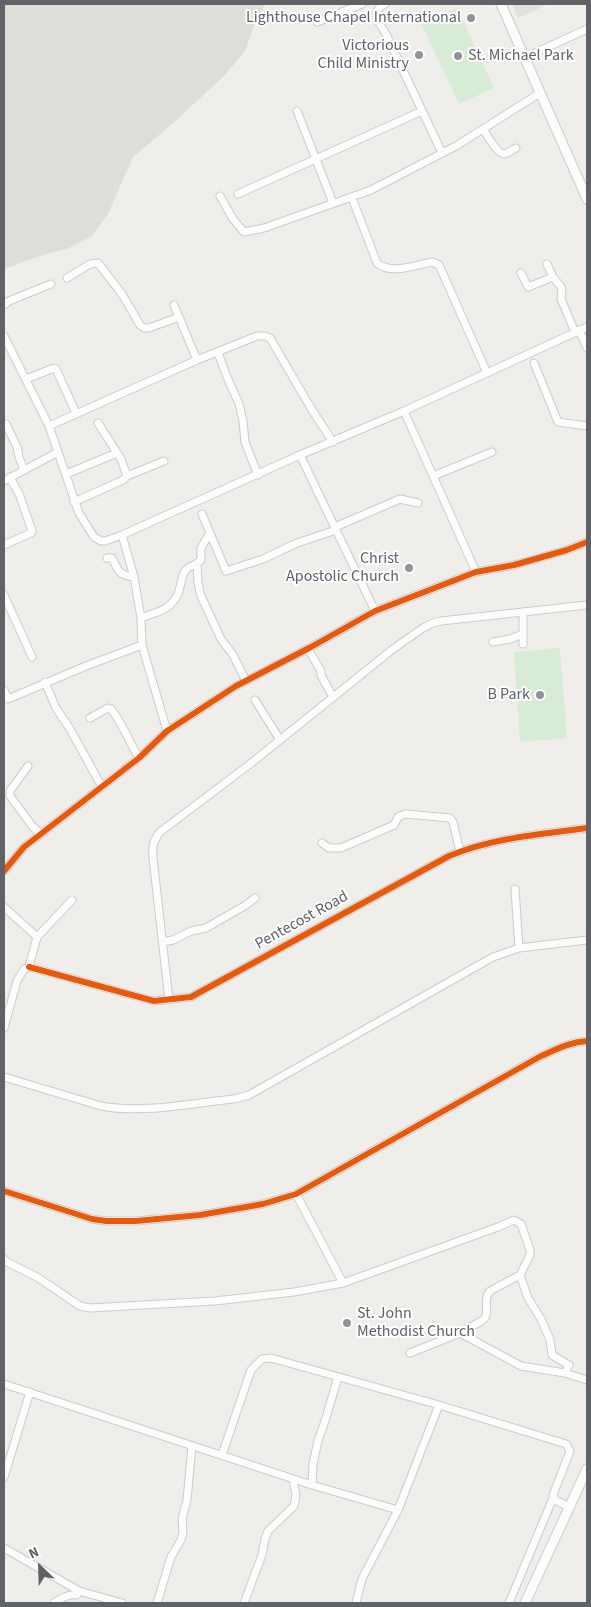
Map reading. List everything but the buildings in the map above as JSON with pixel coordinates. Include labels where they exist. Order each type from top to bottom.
[{"type":"street","points":[[317,22],[362,4]]},
{"type":"street","points":[[382,4],[377,11],[378,21],[386,34],[442,153]]},
{"type":"street","points":[[501,4],[587,199]]},
{"type":"street","points":[[524,58],[587,29]]},
{"type":"street","points":[[220,196],[233,219],[244,232],[264,228],[371,190],[442,153],[540,93]]},
{"type":"street","points":[[298,111],[333,203]]},
{"type":"street","points":[[238,194],[422,111]]},
{"type":"street","points":[[483,129],[501,153],[507,153],[516,148]]},
{"type":"street","points":[[352,198],[376,263],[381,267],[410,267],[432,262],[439,265],[487,373]]},
{"type":"street","points":[[67,278],[90,264],[98,263],[122,294],[140,325],[144,328],[149,328],[179,316]]},
{"type":"street","points":[[547,264],[562,290],[561,299],[587,348]]},
{"type":"street","points":[[522,273],[528,286],[553,277]]},
{"type":"street","points":[[4,305],[9,301],[51,284]]},
{"type":"street","points":[[174,305],[197,360]]},
{"type":"street","points":[[4,336],[49,426],[79,513],[94,536],[105,541],[404,411],[587,327]]},
{"type":"street","points":[[49,426],[197,360],[257,336],[265,336],[270,338],[333,442]]},
{"type":"street","points":[[218,352],[239,404],[244,421],[245,442],[258,475]]},
{"type":"street","points":[[534,363],[558,422],[587,426]]},
{"type":"street","points":[[26,379],[54,368],[56,369],[76,413]]},
{"type":"street","points":[[404,411],[476,572]]},
{"type":"street","points":[[98,423],[117,453],[127,476]]},
{"type":"street","points":[[6,424],[17,447],[24,470]]},
{"type":"street","points":[[4,545],[32,531],[20,496],[7,479],[58,452]]},
{"type":"street","points":[[433,476],[492,452]]},
{"type":"street","points":[[66,474],[117,453]]},
{"type":"street","points":[[300,455],[375,611]]},
{"type":"street","points":[[74,502],[123,480],[127,476],[164,461]]},
{"type":"street","points":[[202,514],[226,571],[264,559],[336,529],[400,499],[418,503]]},
{"type":"street","points":[[141,618],[170,606],[175,601],[186,570],[201,560],[201,548],[210,533]]},
{"type":"street","points":[[122,535],[134,577],[141,618],[142,645],[167,731]]},
{"type":"street","points":[[4,871],[24,847],[140,758],[167,731],[246,681],[375,611],[476,572],[514,565],[567,550],[587,542]]},
{"type":"street","points":[[107,558],[112,558],[119,573],[123,576],[134,577]]},
{"type":"street","points":[[197,564],[201,596],[221,639],[233,655],[246,681]]},
{"type":"street","points":[[4,595],[32,657]]},
{"type":"street","points":[[169,1000],[153,858],[152,846],[155,838],[171,823],[280,740],[393,649],[433,623],[587,606]]},
{"type":"street","points":[[523,612],[523,644]]},
{"type":"street","points":[[494,642],[523,634]]},
{"type":"street","points":[[4,690],[6,699],[142,645]]},
{"type":"street","points":[[308,649],[333,697]]},
{"type":"street","points":[[45,682],[56,708],[70,729],[102,787]]},
{"type":"street","points":[[255,700],[280,740]]},
{"type":"street","points":[[90,718],[108,708],[111,709],[140,758]]},
{"type":"street","points":[[28,766],[10,791],[10,796],[33,827],[42,834]]},
{"type":"street","points":[[322,843],[329,848],[341,848],[394,826],[398,817],[405,814],[450,818],[453,822],[460,852]]},
{"type":"street","name":"Pentecost Road","points":[[29,967],[154,1001],[191,997],[423,870],[470,847],[587,828]]},
{"type":"street","points":[[515,889],[519,948]]},
{"type":"street","points":[[162,942],[173,940],[191,931],[206,928],[255,898]]},
{"type":"street","points":[[4,1028],[16,981],[24,970],[29,967],[37,937],[72,900]]},
{"type":"street","points":[[4,907],[37,937]]},
{"type":"street","points":[[4,1076],[116,1109],[138,1109],[234,1099],[249,1095],[493,957],[519,948],[587,940]]},
{"type":"street","points":[[4,1191],[106,1222],[200,1215],[262,1204],[296,1194],[542,1056],[562,1046],[578,1041],[587,1041]]},
{"type":"street","points":[[296,1194],[343,1283]]},
{"type":"street","points":[[4,1259],[37,1277],[80,1306],[90,1308],[215,1301],[294,1292],[343,1283],[514,1220],[520,1224],[530,1250],[528,1261],[520,1275],[528,1298],[550,1340],[552,1355],[569,1365],[565,1374]]},
{"type":"street","points":[[410,1353],[460,1333],[485,1318],[487,1313],[485,1305],[487,1294],[520,1275]]},
{"type":"street","points":[[460,1333],[521,1366],[587,1380]]},
{"type":"street","points":[[222,1455],[251,1370],[262,1359],[271,1358],[439,1405],[566,1444],[570,1451],[510,1603]]},
{"type":"street","points":[[312,1485],[313,1464],[318,1441],[338,1377]]},
{"type":"street","points":[[4,1384],[312,1485],[398,1510]]},
{"type":"street","points":[[4,1477],[30,1392]]},
{"type":"street","points":[[356,1603],[362,1579],[398,1510],[439,1405]]},
{"type":"street","points":[[157,1603],[169,1564],[183,1532],[182,1519],[187,1500],[192,1446]]},
{"type":"street","points":[[525,1603],[587,1469]]},
{"type":"street","points":[[244,1603],[262,1555],[264,1539],[268,1531],[294,1506],[296,1495],[293,1478]]},
{"type":"street","points":[[553,1498],[569,1507]]},
{"type":"street","points":[[4,1548],[79,1591],[122,1603]]},
{"type":"street","points":[[54,1603],[65,1596],[77,1595],[79,1591]]},
{"type":"shaded area","points":[[4,4],[265,4],[255,23],[245,51],[224,76],[133,157],[108,214],[92,236],[69,248],[4,269]]},
{"type":"shaded area","points":[[512,4],[548,4],[518,18]]},
{"type":"green space","name":"St. Michael Park","points":[[457,8],[494,88],[459,104],[422,25]]},
{"type":"green space","name":"B Park","points":[[560,648],[567,738],[520,742],[514,652]]},
{"type":"cycle path","points":[[4,871],[24,847],[139,758],[167,731],[236,686],[375,611],[476,572],[514,565],[567,550],[587,542]]},
{"type":"cycle path","points":[[29,967],[154,1001],[191,997],[449,856],[499,841],[587,828]]},
{"type":"cycle path","points":[[4,1191],[92,1219],[106,1221],[136,1221],[200,1215],[263,1204],[296,1194],[541,1056],[569,1044],[587,1041]]},
{"type":"place","name":"Lighthouse Chapel International","points":[[471,18]]},
{"type":"place","name":"Victorious Child Ministry","points":[[419,55]]},
{"type":"place","name":"St. Michael Park","points":[[458,56]]},
{"type":"place","name":"Christ Apostolic Church","points":[[409,568]]},
{"type":"place","name":"B Park","points":[[540,695]]},
{"type":"place","name":"St. John Methodist Church","points":[[347,1323]]}]
